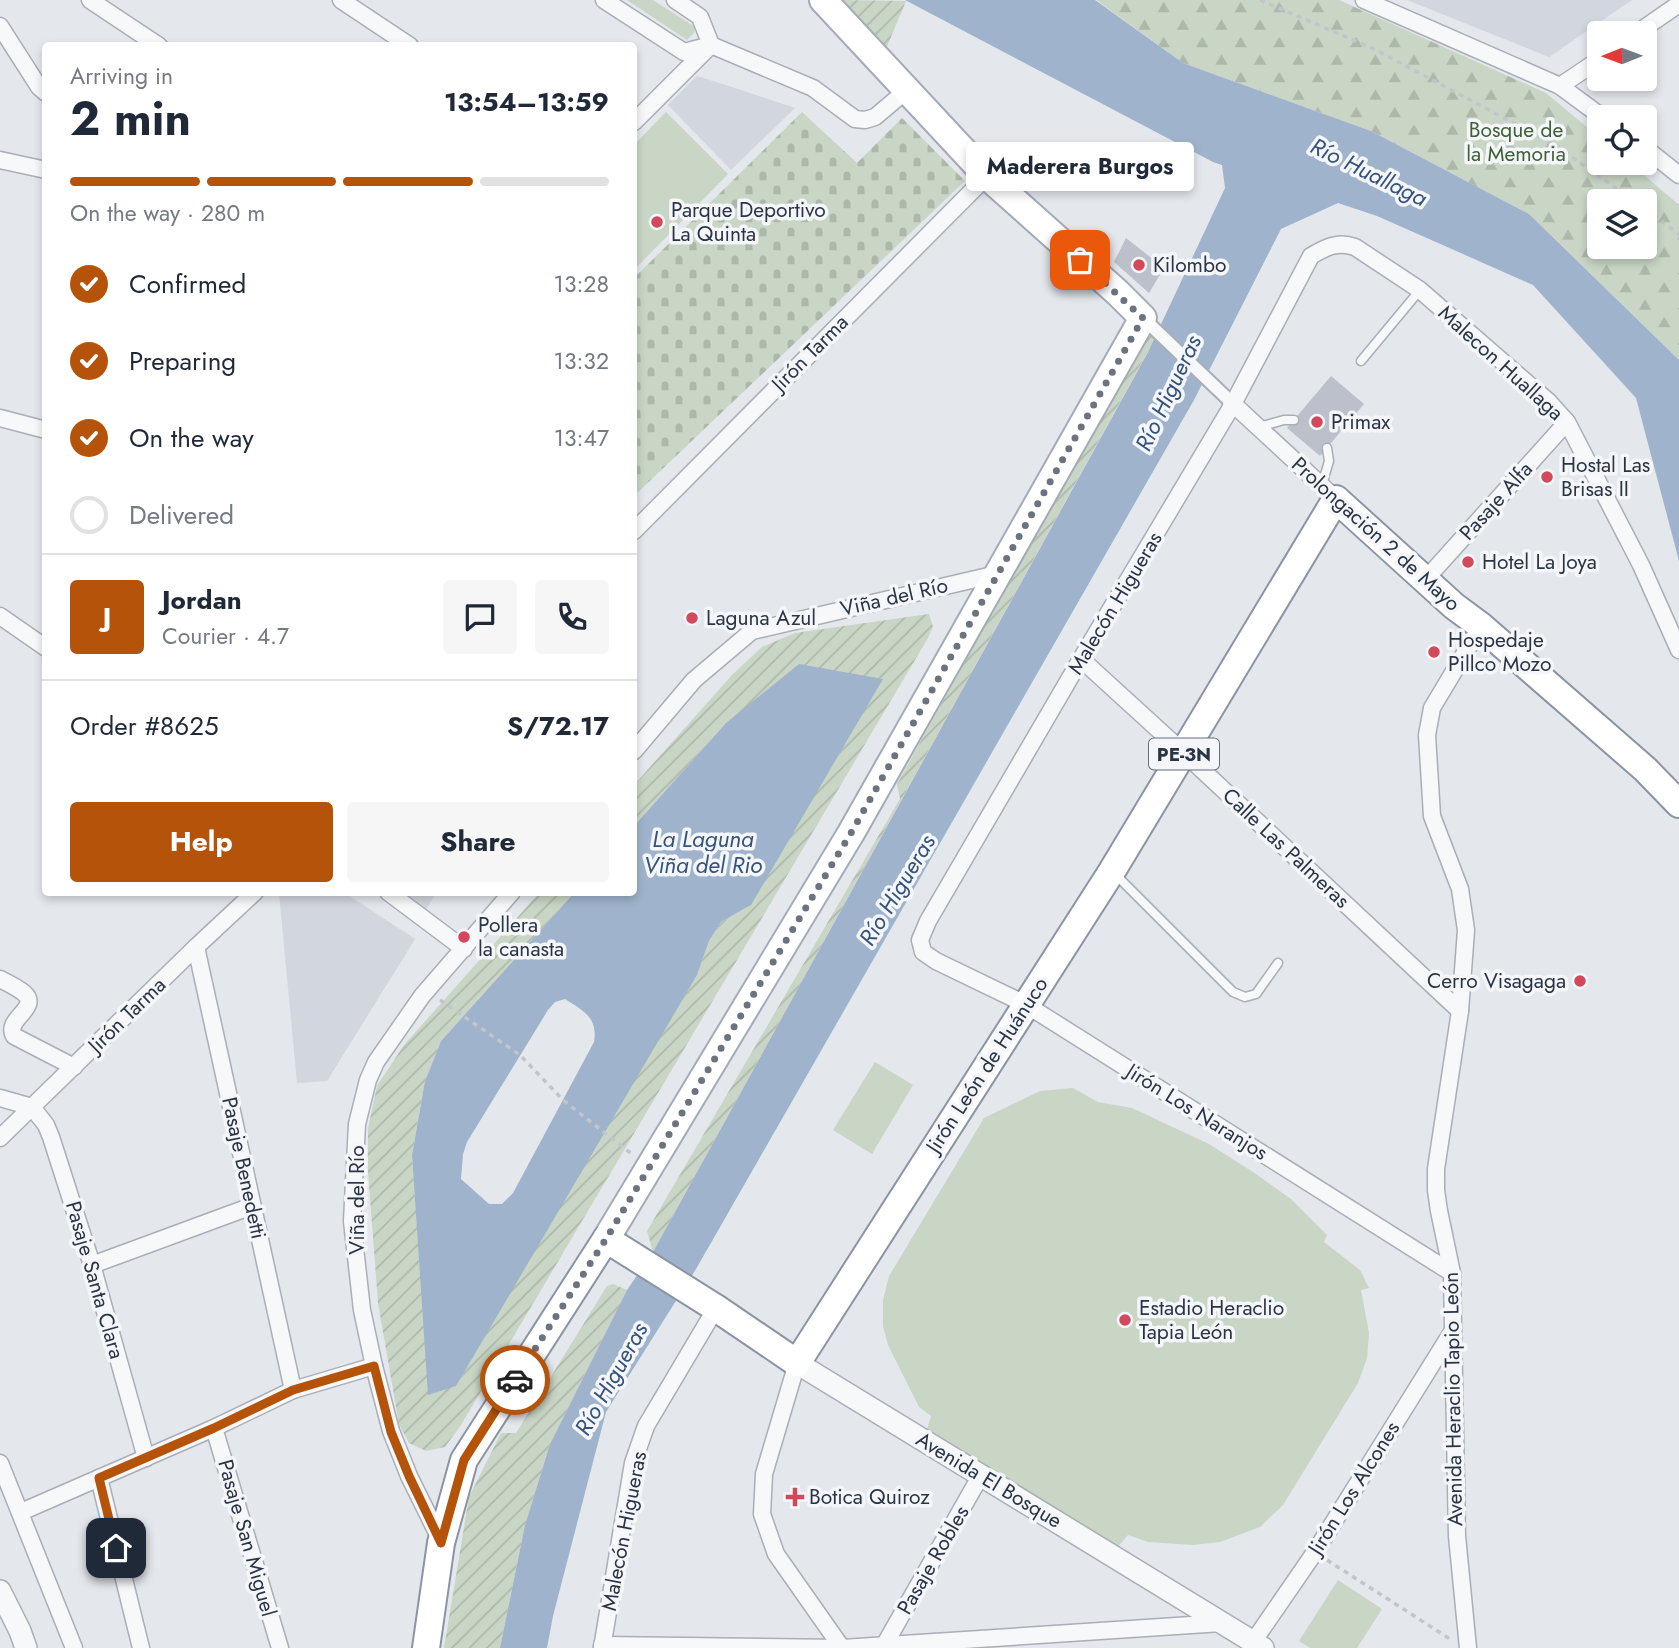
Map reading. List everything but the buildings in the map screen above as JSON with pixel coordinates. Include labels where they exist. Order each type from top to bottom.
[{"type":"main road","points":[[426,1648],[441,1543],[464,1460],[649,1168],[851,833],[997,574],[1149,324],[987,176],[823,0]]},
{"type":"main road","name":"Prolongación 2 de Mayo","points":[[1329,492],[1454,606],[1481,626],[1645,769],[1679,804]]},
{"type":"main road","name":"Jirón León de Huánuco","points":[[797,1363],[1112,871],[1184,753],[1329,492]]},
{"type":"main road","name":"Avenida El Bosque","points":[[606,1239],[797,1363]]},
{"type":"street","points":[[90,0],[153,42]]},
{"type":"street","points":[[341,0],[404,42]]},
{"type":"street","points":[[604,0],[684,52],[711,45],[813,88],[855,119],[875,117],[907,90]]},
{"type":"street","points":[[675,0],[701,16],[711,45]]},
{"type":"street","points":[[1364,0],[1559,86],[1587,106]]},
{"type":"street","points":[[1654,21],[1679,4]]},
{"type":"street","points":[[0,26],[42,90]]},
{"type":"street","points":[[637,119],[711,45]]},
{"type":"street","points":[[1559,86],[1587,68]]},
{"type":"street","points":[[1657,156],[1677,168]]},
{"type":"street","points":[[0,160],[42,169]]},
{"type":"street","name":"Jirón Tarma","points":[[637,528],[987,176]]},
{"type":"street","name":"Malecon Huallaga","points":[[1326,247],[1346,244],[1355,247],[1419,290],[1549,402],[1567,422],[1642,565],[1679,650]]},
{"type":"street","name":"Malecón Higueras","points":[[936,961],[923,952],[920,940],[928,921],[1231,402],[1311,256],[1326,247]]},
{"type":"street","points":[[1149,324],[1231,402]]},
{"type":"street","name":"Prolongación 2 de Mayo","points":[[1231,402],[1329,492]]},
{"type":"street","points":[[0,418],[42,429]]},
{"type":"street","name":"Pasaje Alfa","points":[[1425,580],[1567,422]]},
{"type":"street","name":"Viña del Río","points":[[637,747],[694,680],[752,631],[997,574]]},
{"type":"street","points":[[0,616],[42,645]]},
{"type":"street","name":"Avenida Heraclio Tapio León","points":[[1468,1648],[1457,1536],[1452,1273],[1436,1190],[1436,1168],[1460,1011],[1466,930],[1460,889],[1432,816],[1427,735],[1432,708],[1481,626]]},
{"type":"street","name":"Calle Las Palmeras","points":[[1081,659],[1460,1011]]},
{"type":"street","name":"Jirón Tarma","points":[[0,1138],[252,896]]},
{"type":"street","points":[[393,896],[464,949]]},
{"type":"street","name":"Viña del Río","points":[[441,1543],[391,1432],[362,1310],[352,1221],[357,1125],[368,1080],[376,1062],[427,991],[509,896]]},
{"type":"street","name":"Pasaje Benedetti","points":[[196,947],[293,1390]]},
{"type":"street","name":"Jirón Los Naranjos","points":[[936,961],[1025,1004],[1452,1273]]},
{"type":"street","points":[[0,979],[26,994],[28,999],[27,1006],[12,1027],[14,1036],[74,1067]]},
{"type":"street","points":[[0,1098],[32,1107]]},
{"type":"street","name":"Pasaje Santa Clara","points":[[32,1107],[46,1125],[51,1137],[92,1265],[146,1458]]},
{"type":"street","points":[[92,1265],[252,1206]]},
{"type":"street","name":"Malecón Higueras","points":[[602,1647],[634,1463],[646,1426],[708,1303]]},
{"type":"street","name":"Jirón Los Alcones","points":[[1258,1645],[1452,1331]]},
{"type":"street","name":"Avenida El Bosque","points":[[797,1363],[1258,1645]]},
{"type":"street","name":"Jirón León de Huánuco","points":[[797,1363],[764,1474],[762,1514],[776,1554],[841,1648]]},
{"type":"street","points":[[21,1512],[214,1428],[293,1390],[374,1366]]},
{"type":"street","name":"Pasaje San Miguel","points":[[214,1428],[280,1648]]},
{"type":"street","points":[[0,1463],[74,1648]]},
{"type":"street","name":"Pasaje Robles","points":[[885,1644],[981,1475]]},
{"type":"street","points":[[99,1478],[141,1648]]},
{"type":"street","points":[[0,1591],[26,1648]]},
{"type":"street","points":[[602,1647],[841,1648],[1222,1623]]},
{"type":"lane","points":[[1361,361],[1419,290]]},
{"type":"lane","points":[[1258,427],[1294,420]]},
{"type":"lane","points":[[1327,449],[1329,492]]},
{"type":"lane","points":[[1112,871],[1233,992],[1245,997],[1256,994],[1278,963]]},
{"type":"path","points":[[1260,0],[1372,48],[1544,138],[1617,189]]},
{"type":"path","points":[[1657,218],[1679,234]]},
{"type":"path","points":[[427,991],[520,1055],[563,1100],[649,1168]]},
{"type":"path","points":[[1315,1552],[1453,1641]]},
{"type":"shaded area","points":[[1407,0],[1632,0],[1601,21],[1587,21],[1587,31],[1549,57]]},
{"type":"shaded area","points":[[697,76],[795,108],[731,170],[668,105]]},
{"type":"shaded area","points":[[279,896],[350,896],[415,939],[327,1081],[297,1083]]},
{"type":"shaded area","points":[[401,896],[434,896],[424,913]]},
{"type":"green space","points":[[627,0],[653,0],[695,27],[694,33],[687,40]]},
{"type":"green space","points":[[842,0],[906,1],[886,49]]},
{"type":"green space","name":"Bosque de la Memoria","points":[[1096,0],[1339,0],[1546,93],[1587,127],[1587,175],[1644,175],[1679,205],[1679,360],[1529,214],[1371,131],[1183,63]]},
{"type":"green space","name":"Parque Deportivo La Quinta","points":[[666,112],[728,174],[637,267],[637,142]]},
{"type":"green space","points":[[802,112],[857,163],[902,118],[965,181],[637,493],[637,275]]},
{"type":"green space","points":[[1147,333],[1158,333],[653,1252],[647,1231],[900,799],[897,784]]},
{"type":"green space","points":[[929,614],[933,627],[461,1425],[445,1447],[426,1451],[409,1443],[399,1424],[378,1303],[368,1171],[368,1129],[377,1086],[404,1045],[536,896],[571,896],[441,1041],[425,1081],[412,1155],[429,1394],[697,975],[709,941],[721,922],[751,905],[726,723],[637,823],[637,782],[732,675],[762,647],[795,633]]},
{"type":"green space","points":[[875,1062],[913,1085],[872,1154],[833,1130]]},
{"type":"green space","name":"Estadio Heraclio Tapia León","points":[[1073,1088],[1098,1102],[1132,1108],[1209,1144],[1253,1172],[1291,1199],[1327,1235],[1324,1242],[1360,1270],[1369,1288],[1361,1290],[1369,1333],[1367,1358],[1358,1383],[1283,1505],[1260,1527],[1220,1542],[1193,1545],[1148,1542],[1128,1535],[1116,1549],[927,1430],[931,1416],[919,1407],[888,1345],[883,1326],[883,1300],[889,1276],[984,1118],[1040,1091]]},
{"type":"green space","points":[[613,1284],[627,1290],[550,1444],[525,1525],[500,1648],[444,1648],[469,1497],[501,1433],[516,1433],[607,1286]]},
{"type":"green space","points":[[1338,1580],[1382,1609],[1357,1648],[1310,1648],[1299,1641]]},
{"type":"water","points":[[905,0],[1095,0],[1183,63],[1371,131],[1529,214],[1679,360],[1679,561],[1636,398],[1533,285],[1377,216],[1338,203],[1281,229],[1194,400],[696,1269],[606,1412],[547,1648],[500,1648],[525,1525],[550,1444],[627,1290],[653,1252],[1148,352],[1225,188],[1222,165]]},
{"type":"water","name":"La Laguna Viña del Rio","points":[[799,664],[883,679],[751,905],[721,922],[709,941],[697,975],[456,1386],[428,1395],[412,1155],[425,1081],[441,1041],[571,896],[637,896],[637,823],[726,723]],"holes":[[[565,999],[592,1021],[594,1042],[513,1193],[502,1204],[489,1204],[461,1179],[467,1142],[555,1002]]]},
{"type":"way so far","points":[[515,1380],[606,1239],[851,833],[1143,318],[1080,260]]},
{"type":"place","name":"Parque Deportivo La Quinta","points":[[657,222]]},
{"type":"place","name":"Maderera Burgos","points":[[1080,260]]},
{"type":"place","name":"Kilombo","points":[[1139,265]]},
{"type":"place","name":"Primax","points":[[1317,422]]},
{"type":"place","name":"Hostal Las Brisas II","points":[[1547,477]]},
{"type":"place","name":"Hotel La Joya","points":[[1468,562]]},
{"type":"place","name":"Laguna Azul","points":[[692,618]]},
{"type":"place","name":"Hospedaje Pillco Mozo","points":[[1434,652]]},
{"type":"place","name":"Pollera la canasta","points":[[464,937]]},
{"type":"place","name":"Cerro Visagaga","points":[[1580,981]]},
{"type":"place","name":"Estadio Heraclio Tapia León","points":[[1125,1320]]},
{"type":"place","name":"Botica Quiroz","points":[[795,1497]]},
{"type":"route","points":[[116,1548],[99,1478],[293,1390],[374,1366],[391,1432],[441,1543],[464,1460],[515,1380]]},
{"type":"water label","name":"Río Huallaga","points":[[1369,172]]},
{"type":"water label","name":"Río Higueras","points":[[1168,393]]},
{"type":"water label","name":"Río Higueras","points":[[897,890]]},
{"type":"water label","name":"Río Higueras","points":[[611,1379]]}]
